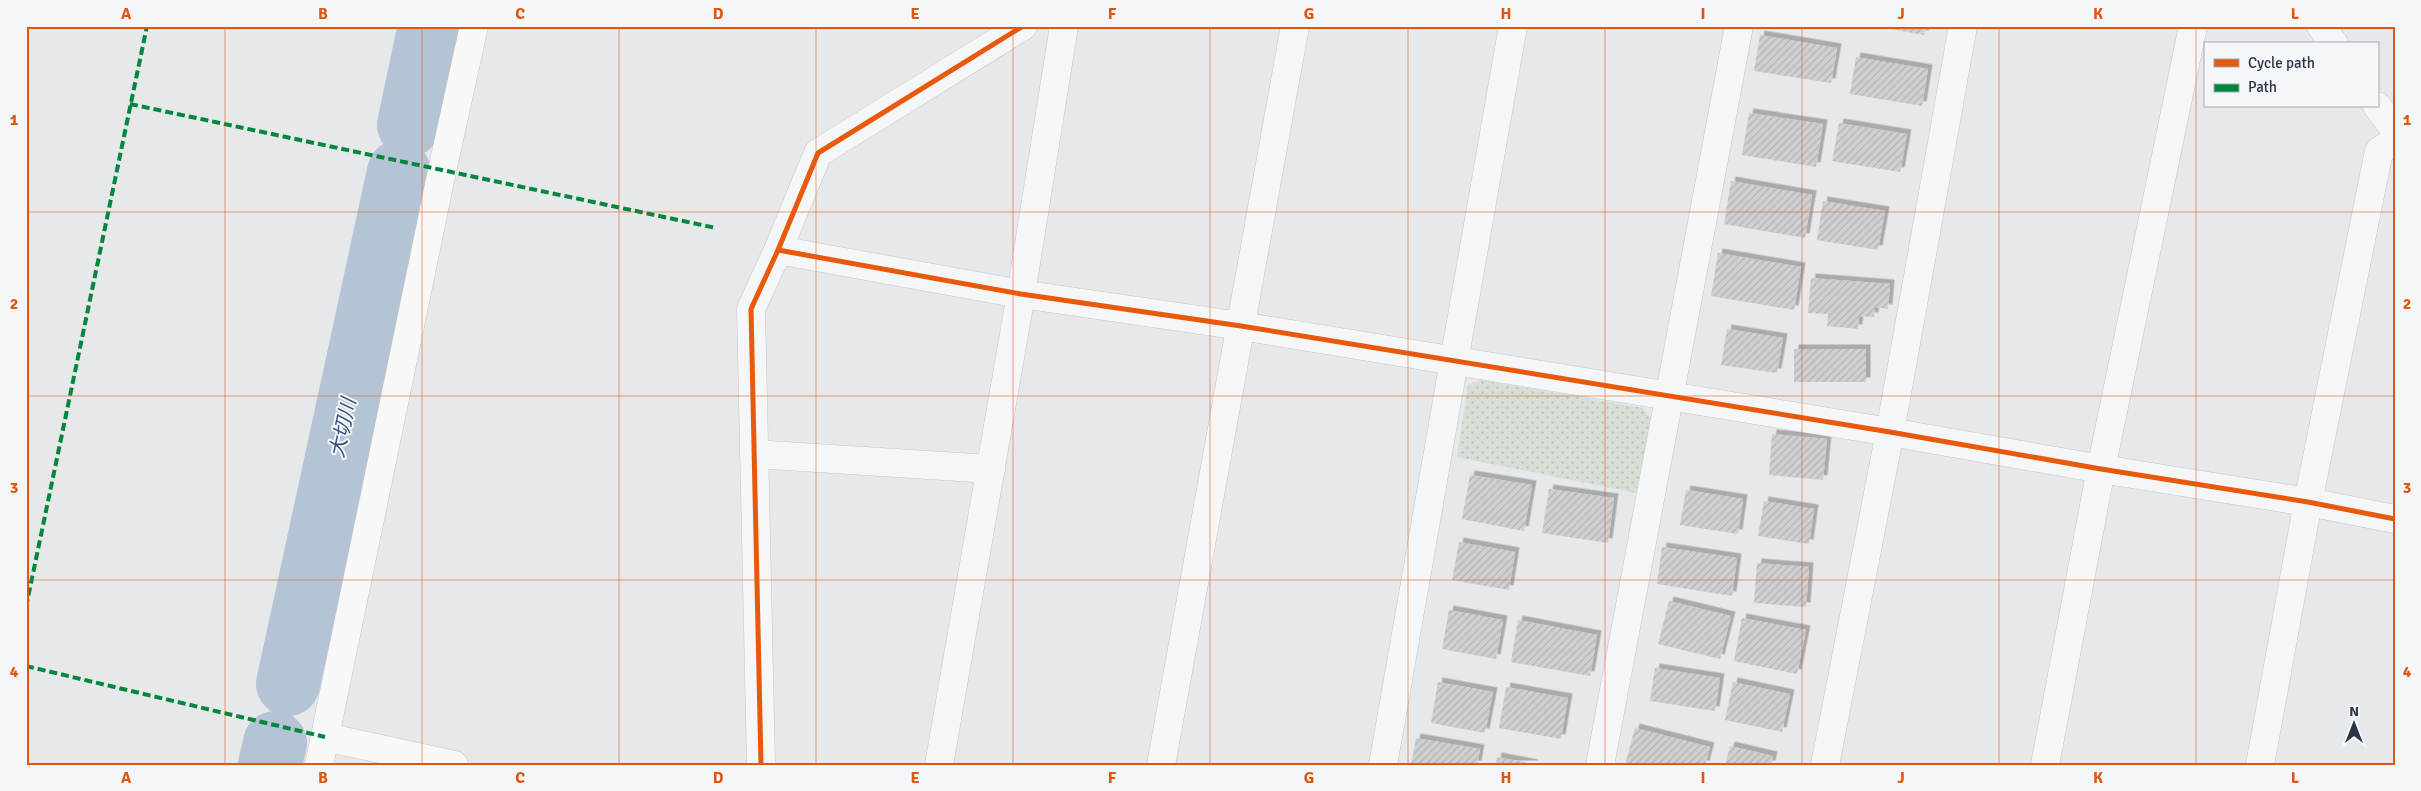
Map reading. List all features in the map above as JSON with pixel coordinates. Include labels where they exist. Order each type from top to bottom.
[{"type":"street","points":[[319,765],[442,171],[474,26]]},
{"type":"street","points":[[761,765],[751,309],[778,250],[818,153],[1023,26]]},
{"type":"street","points":[[939,765],[1021,294],[1064,26]]},
{"type":"street","points":[[1161,765],[1295,26]]},
{"type":"street","points":[[1383,765],[1513,26]]},
{"type":"street","points":[[1600,765],[1738,26]]},
{"type":"street","points":[[1825,765],[1890,432],[1963,26]]},
{"type":"street","points":[[2045,765],[2101,469],[2193,26]]},
{"type":"street","points":[[2321,26],[2333,42]]},
{"type":"street","points":[[2378,107],[2395,130]]},
{"type":"street","points":[[2260,765],[2308,502],[2379,152],[2395,141]]},
{"type":"street","points":[[778,250],[1021,294],[1242,326],[1890,432],[2101,469],[2308,502],[2395,519]]},
{"type":"street","points":[[754,454],[991,469]]},
{"type":"street","points":[[325,737],[454,765]]},
{"type":"shaded area","points":[[1480,380],[1643,408],[1651,420],[1636,493],[1457,457],[1468,385]]},
{"type":"building","points":[[1875,26],[1925,26],[1924,35]]},
{"type":"building","points":[[1760,35],[1837,48],[1831,83],[1754,71]]},
{"type":"building","points":[[1856,57],[1928,69],[1922,106],[1850,94]]},
{"type":"building","points":[[1749,113],[1823,124],[1816,167],[1742,155]]},
{"type":"building","points":[[1839,123],[1907,134],[1900,172],[1832,161]]},
{"type":"building","points":[[1731,181],[1812,195],[1805,238],[1724,224]]},
{"type":"building","points":[[1823,201],[1885,211],[1878,250],[1817,240]]},
{"type":"building","points":[[1718,253],[1801,267],[1794,310],[1711,296]]},
{"type":"building","points":[[1811,278],[1890,284],[1888,309],[1875,307],[1874,317],[1859,316],[1858,329],[1827,326],[1828,314],[1808,313]]},
{"type":"building","points":[[1727,329],[1783,338],[1777,373],[1721,365]]},
{"type":"building","points":[[1794,349],[1866,349],[1866,382],[1794,382]]},
{"type":"building","points":[[1772,434],[1827,439],[1823,480],[1769,475]]},
{"type":"building","points":[[1470,475],[1532,485],[1524,531],[1462,519]]},
{"type":"building","points":[[1549,489],[1614,498],[1608,543],[1542,533]]},
{"type":"building","points":[[1686,490],[1743,499],[1738,534],[1680,525]]},
{"type":"building","points":[[1764,501],[1814,509],[1809,544],[1758,536]]},
{"type":"building","points":[[1459,542],[1515,552],[1509,590],[1452,580]]},
{"type":"building","points":[[1662,547],[1737,558],[1732,596],[1657,584]]},
{"type":"building","points":[[1757,563],[1809,567],[1806,607],[1754,603]]},
{"type":"building","points":[[1669,601],[1731,616],[1720,659],[1658,644]]},
{"type":"building","points":[[1449,610],[1503,620],[1496,659],[1442,649]]},
{"type":"building","points":[[1742,618],[1806,630],[1797,674],[1734,661]]},
{"type":"building","points":[[1518,620],[1597,635],[1590,676],[1511,662]]},
{"type":"building","points":[[1655,668],[1720,678],[1715,711],[1650,701]]},
{"type":"building","points":[[1438,682],[1493,692],[1485,733],[1431,723]]},
{"type":"building","points":[[1733,682],[1790,694],[1782,732],[1725,720]]},
{"type":"building","points":[[1506,687],[1568,698],[1561,739],[1499,728]]},
{"type":"building","points":[[1635,728],[1710,747],[1705,765],[1625,765]]},
{"type":"building","points":[[1416,738],[1480,749],[1477,765],[1411,765]]},
{"type":"building","points":[[1730,746],[1773,756],[1771,765],[1725,765]]},
{"type":"building","points":[[1497,757],[1534,764],[1496,765]]},
{"type":"waterway","name":"大切川","points":[[409,125],[430,26]]},
{"type":"waterway","name":"大切川","points":[[288,684],[399,172]]},
{"type":"waterway","name":"大切川","points":[[270,765],[275,743]]},
{"type":"marked path","points":[[26,607],[147,26]]},
{"type":"marked path","points":[[130,104],[716,228]]},
{"type":"marked path","points":[[26,666],[325,737]]},
{"type":"cycle path","points":[[761,765],[751,309],[778,250],[818,153],[1023,26]]},
{"type":"cycle path","points":[[778,250],[1021,294],[1241,326],[1890,432],[2101,469],[2308,502],[2395,519]]}]
